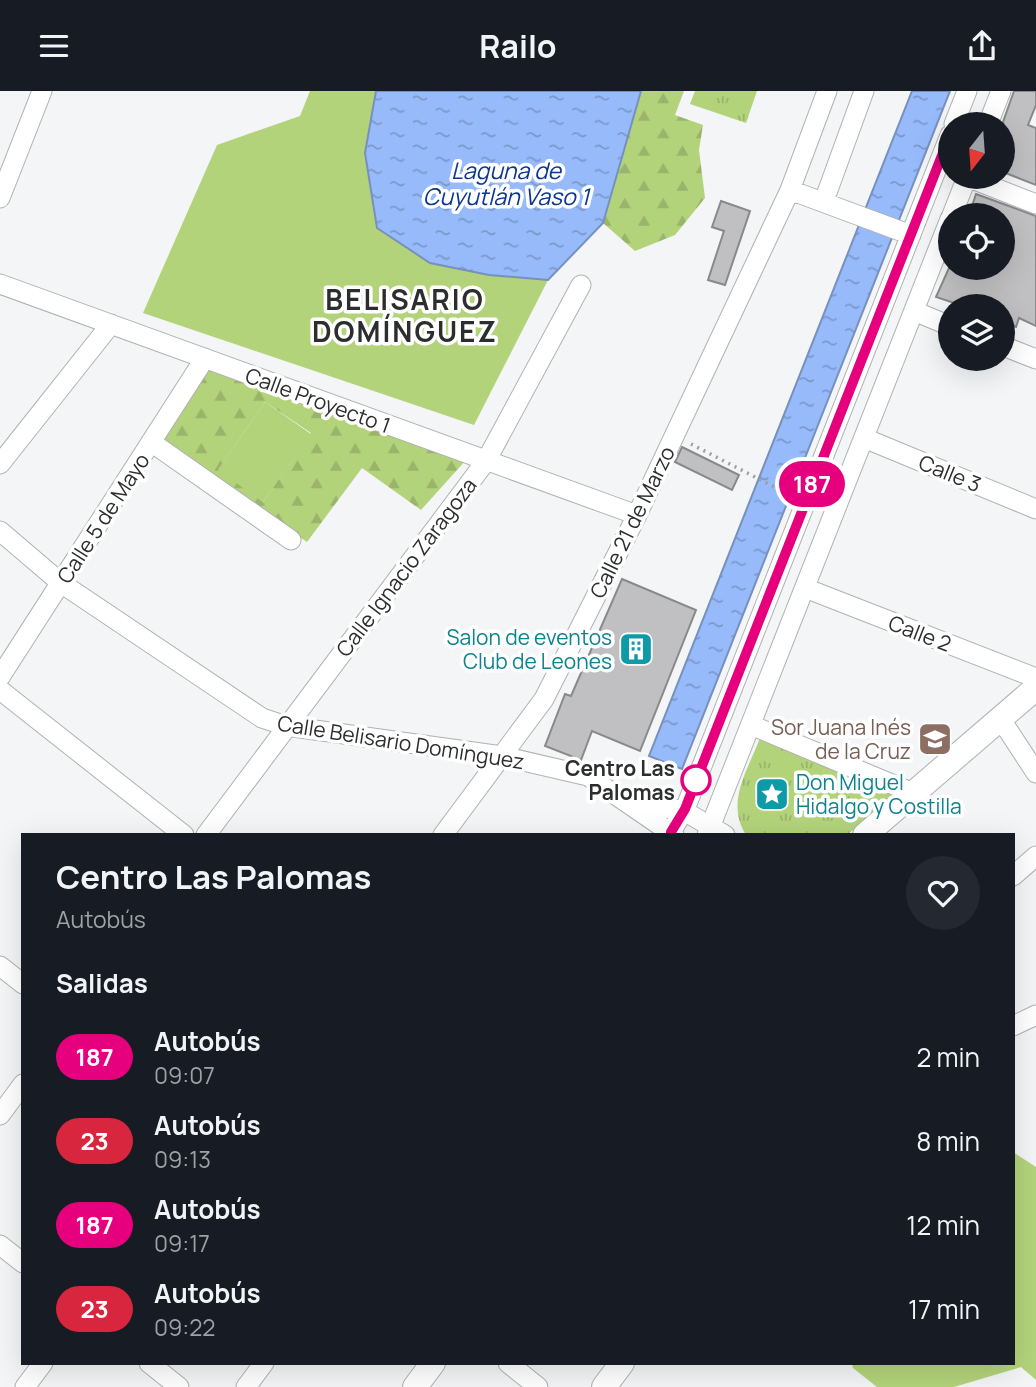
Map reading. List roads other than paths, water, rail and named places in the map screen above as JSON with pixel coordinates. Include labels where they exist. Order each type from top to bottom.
[{"type":"main road","points":[[891,833],[1004,723],[1036,688]]},
{"type":"main road","points":[[867,833],[913,793],[1004,723],[1036,705]]},
{"type":"main road","points":[[415,1387],[432,1365]]},
{"type":"main road","points":[[604,1387],[620,1365]]},
{"type":"street","points":[[0,198],[42,91]]},
{"type":"street","name":"Calle 21 de Marzo","points":[[444,833],[544,699],[636,515],[790,190],[827,91]]},
{"type":"street","points":[[824,201],[864,91]]},
{"type":"street","points":[[992,112],[1001,91]]},
{"type":"street","points":[[959,112],[966,95],[984,112]]},
{"type":"street","points":[[672,833],[684,811],[867,347],[905,233],[938,161]]},
{"type":"street","points":[[998,189],[1036,204]]},
{"type":"street","points":[[790,190],[905,233]]},
{"type":"street","points":[[628,802],[684,811],[714,831],[751,725],[938,250]]},
{"type":"street","name":"Calle Proyecto 1","points":[[0,284],[636,515]]},
{"type":"street","name":"Calle Ignacio Zaragoza","points":[[207,833],[486,461],[581,285]]},
{"type":"street","points":[[914,311],[938,321]]},
{"type":"street","points":[[0,464],[111,324]]},
{"type":"street","points":[[867,347],[894,362]]},
{"type":"street","points":[[1015,351],[1036,359]]},
{"type":"street","name":"Calle 5 de Mayo","points":[[0,677],[205,358]]},
{"type":"street","name":"Calle 3","points":[[864,438],[1036,509]]},
{"type":"street","points":[[151,442],[291,540]]},
{"type":"street","name":"Calle Belisario Domínguez","points":[[0,531],[61,583],[262,718],[286,726],[502,756],[588,776],[670,833]]},
{"type":"street","name":"Calle 2","points":[[805,588],[1036,678]]},
{"type":"street","points":[[0,689],[181,833]]},
{"type":"street","points":[[1004,723],[1036,773]]},
{"type":"street","points":[[751,725],[913,793]]},
{"type":"street","points":[[1015,874],[1036,856]]},
{"type":"street","points":[[0,966],[21,982]]},
{"type":"street","points":[[1015,1025],[1036,1015]]},
{"type":"street","points":[[0,1115],[21,1087]]},
{"type":"street","points":[[0,1245],[21,1261]]},
{"type":"street","points":[[25,1387],[42,1365]]},
{"type":"street","points":[[152,1365],[179,1387]]},
{"type":"street","points":[[246,1387],[262,1365]]},
{"type":"street","points":[[510,1365],[538,1387]]},
{"type":"water","name":"Laguna de Cuyutlán Vaso 1","points":[[376,91],[641,91],[603,223],[548,280],[489,275],[430,263],[377,228],[365,153]]},
{"type":"water","points":[[912,91],[950,91],[942,112],[938,112],[938,121],[682,769],[649,756]]},
{"type":"place","name":"Salon de eventos Club de Leones","points":[[636,649]]},
{"type":"place","name":"Sor Juana Inés de la Cruz","points":[[935,739]]},
{"type":"place","name":"Centro Las Palomas","points":[[696,780]]},
{"type":"place","name":"Don Miguel Hidalgo y Costilla","points":[[772,794]]},
{"type":"district","name":"BELISARIO DOMÍNGUEZ","points":[[405,315]]}]
